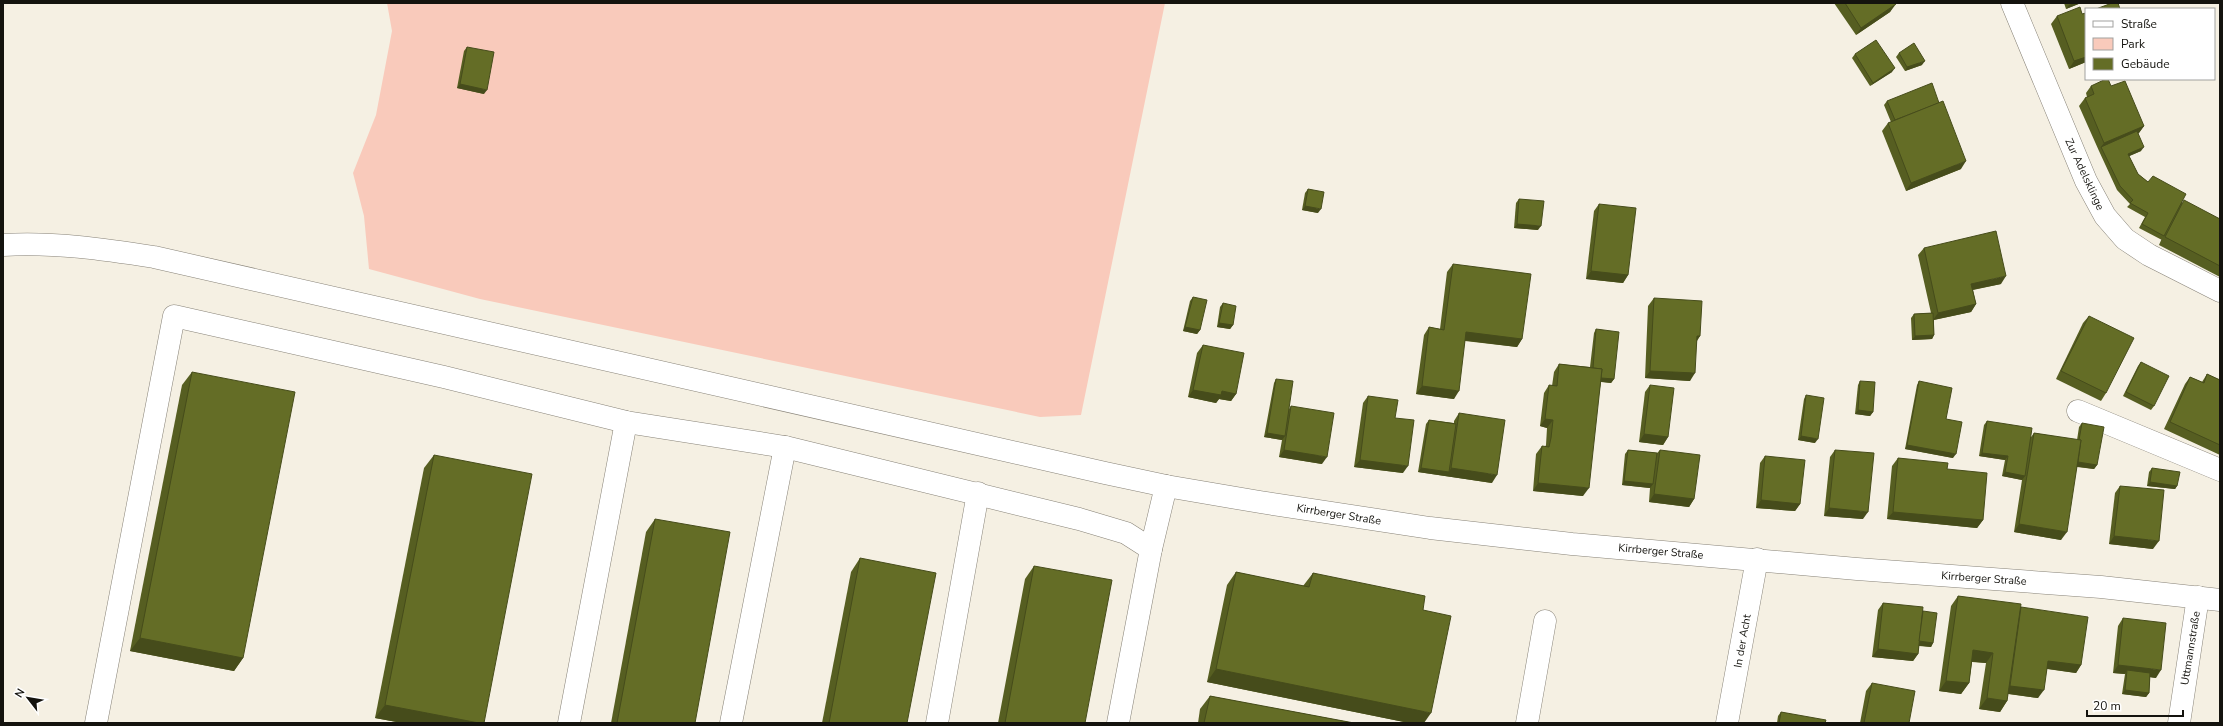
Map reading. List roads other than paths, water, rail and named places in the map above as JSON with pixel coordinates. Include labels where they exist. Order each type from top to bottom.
[{"type":"street","name":"Zur Adelsklinge","points":[[2012,3],[2086,181],[2104,216],[2125,239],[2149,255],[2220,291]]},
{"type":"street","name":"Kirrberger Straße","points":[[3,245],[34,243],[85,246],[154,257],[1166,486],[1430,528],[1572,544],[1758,559],[1857,569],[2101,587],[2220,600]]},
{"type":"street","points":[[96,723],[174,316],[444,377],[626,422],[785,446],[978,493],[1126,533],[1151,549]]},
{"type":"street","points":[[2078,411],[2220,470]]},
{"type":"street","points":[[569,723],[626,422]]},
{"type":"street","points":[[731,723],[785,446]]},
{"type":"street","points":[[1118,723],[1151,549],[1166,486]]},
{"type":"street","points":[[937,723],[978,493]]},
{"type":"street","name":"In der Acht","points":[[1727,723],[1758,559]]},
{"type":"street","name":"Uttmannstraße","points":[[2179,723],[2198,597]]},
{"type":"street","points":[[1527,723],[1545,621]]}]
